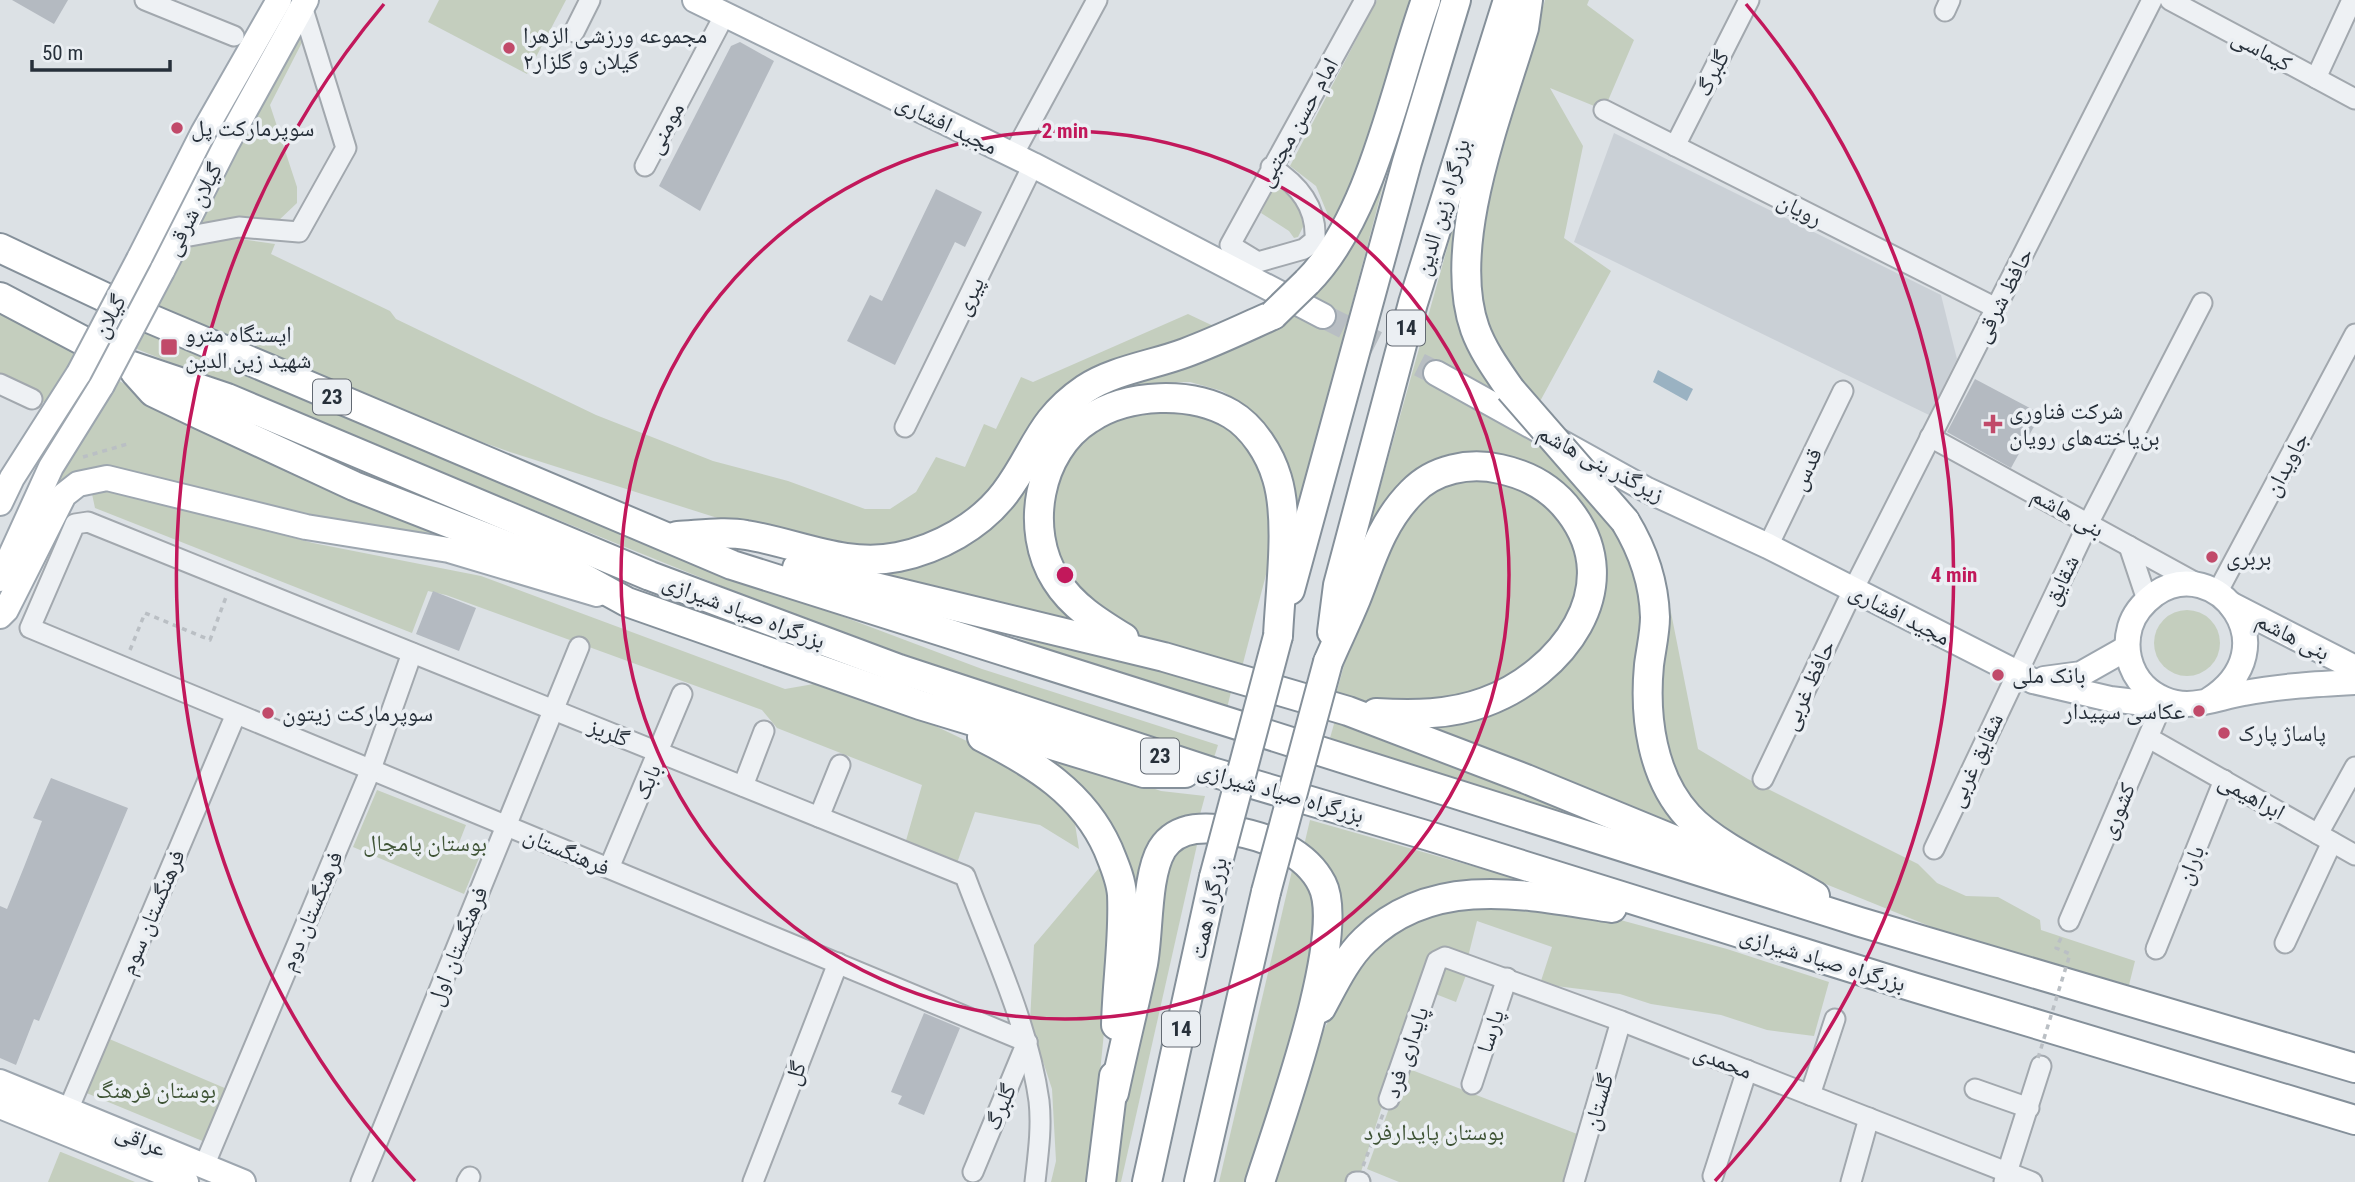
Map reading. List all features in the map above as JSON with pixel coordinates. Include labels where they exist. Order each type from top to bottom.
[{"type":"highway","points":[[668,536],[745,534],[800,550],[863,560],[917,553],[975,523],[992,509],[1007,491],[1046,424],[1087,388],[1104,379],[1186,353],[1307,282],[1321,267],[1341,237],[1360,196],[1426,0]]},
{"type":"highway","name":"بزرگراه زین الدین","points":[[1278,636],[1407,162],[1456,0]]},
{"type":"highway","name":"بزرگراه زین الدین","points":[[1328,662],[1338,585],[1371,457],[1413,303],[1508,0]]},
{"type":"highway","points":[[1528,0],[1524,28],[1474,201],[1466,244],[1466,277],[1475,328],[1510,389],[1625,521],[1640,548],[1653,597],[1655,619],[1649,667],[1650,718],[1661,771],[1677,802],[1704,831],[1860,922]]},
{"type":"highway","name":"بزرگراه صیاد شیرازی","points":[[0,248],[151,319],[733,565],[1860,922],[2355,1068]]},
{"type":"highway","name":"بزرگراه صیاد شیرازی","points":[[0,297],[129,365],[227,398],[650,576],[900,669],[1212,772],[2355,1120]]},
{"type":"highway","points":[[129,365],[153,392],[201,415],[399,504],[567,569],[627,603],[920,705],[1144,773],[1212,772]]},
{"type":"highway","points":[[1164,657],[1096,621],[1070,597],[1048,566],[1039,523],[1040,497],[1047,471],[1069,436],[1099,414],[1118,405],[1149,399],[1177,399],[1207,405],[1233,415],[1264,446],[1277,478],[1283,508],[1278,636]]},
{"type":"highway","points":[[1328,662],[1379,537],[1412,492],[1426,482],[1461,467],[1486,466],[1505,470],[1540,484],[1566,507],[1580,525],[1592,560],[1587,601],[1578,628],[1540,670],[1488,701],[1460,709],[1401,715],[1348,711]]},
{"type":"highway","points":[[668,536],[1164,657],[1348,711],[1720,857],[1860,922]]},
{"type":"highway","name":"بزرگراه همت","points":[[1147,1182],[1214,877],[1278,636]]},
{"type":"highway","name":"14","points":[[1199,1182],[1266,892],[1328,662]]},
{"type":"highway","points":[[920,705],[1052,777],[1070,793],[1098,828],[1115,867],[1122,892],[1114,1093]]},
{"type":"highway","points":[[1101,1182],[1114,1093],[1143,963],[1156,863],[1166,844],[1182,831],[1223,829],[1273,842],[1302,860],[1322,884],[1327,897],[1328,935],[1302,1045],[1260,1182]]},
{"type":"highway","points":[[1302,1045],[1334,984],[1364,941],[1406,911],[1440,898],[1474,893],[1521,894],[1697,920]]},
{"type":"main road","name":"مجید افشاری","points":[[695,0],[1023,160],[1272,303],[1323,316]]},
{"type":"main road","name":"گیلان شرقی","points":[[162,271],[299,2]]},
{"type":"main road","name":"گیلان شرقی","points":[[139,259],[202,132],[299,2]]},
{"type":"main road","name":"گیلان","points":[[6,476],[79,373],[139,259]]},
{"type":"main road","name":"گیلان","points":[[51,467],[102,385],[162,271]]},
{"type":"main road","name":"زیرگذر بنی هاشم","points":[[1436,373],[1647,490],[1768,546]]},
{"type":"main road","points":[[0,579],[51,467]]},
{"type":"main road","points":[[0,503],[6,476]]},
{"type":"main road","points":[[0,616],[6,610],[64,495],[78,484],[107,478],[306,527],[449,550],[627,603]]},
{"type":"main road","name":"مجید افشاری","points":[[1768,546],[2024,676]]},
{"type":"main road","points":[[2164,700],[2138,679],[2127,648],[2132,622],[2147,600],[2176,586],[2218,595],[2241,620],[2246,638],[2245,657],[2238,675],[2225,690],[2209,700]]},
{"type":"main road","name":"بنی‌ هاشم","points":[[2218,595],[2355,668]]},
{"type":"main road","points":[[2024,676],[2081,674],[2127,648]]},
{"type":"main road","points":[[2024,676],[2110,699],[2144,703],[2164,700],[2187,704],[2281,687],[2355,682]]},
{"type":"main road","name":"عراقی","points":[[0,1082],[68,1110],[195,1174]]},
{"type":"main road","name":"عراقی","points":[[0,1106],[195,1174],[243,1182]]},
{"type":"street","points":[[145,0],[234,36]]},
{"type":"street","points":[[574,32],[590,0]]},
{"type":"street","name":"پیری","points":[[905,426],[1097,0]]},
{"type":"street","name":"امام حسن مجتبی","points":[[1271,167],[1289,178],[1309,202],[1316,221],[1315,240],[1304,249],[1258,262],[1230,245],[1271,167],[1364,0]]},
{"type":"street","name":"گلبرگ","points":[[1675,146],[1749,0]]},
{"type":"street","name":"حافظ شرقی","points":[[1853,590],[2152,0]]},
{"type":"street","name":"کیماسی","points":[[2170,0],[2355,99]]},
{"type":"street","points":[[2316,78],[2352,0]]},
{"type":"street","points":[[179,238],[240,227],[299,232],[346,148],[299,2]]},
{"type":"street","name":"مومنی","points":[[645,166],[724,16]]},
{"type":"street","name":"رویان","points":[[1604,110],[1996,308]]},
{"type":"street","name":"شقایق","points":[[2024,676],[2089,522],[2202,303]]},
{"type":"street","name":"جاویدان","points":[[2218,595],[2355,334]]},
{"type":"street","points":[[0,384],[32,399]]},
{"type":"street","name":"قدس","points":[[1768,546],[1843,391]]},
{"type":"street","name":"بنی هاشم","points":[[1930,437],[2218,595]]},
{"type":"street","name":"گلریز","points":[[30,628],[75,524],[88,522],[965,876],[1027,1042],[1039,1103],[1040,1136],[1035,1182]]},
{"type":"street","points":[[2129,546],[2147,600]]},
{"type":"street","name":"حافظ غربی","points":[[1763,779],[1853,590]]},
{"type":"street","name":"فرهنگستان","points":[[30,628],[1027,1042]]},
{"type":"street","name":"فرهنگستان اول","points":[[361,1182],[579,647]]},
{"type":"street","name":"فرهنگستان دوم","points":[[195,1174],[371,769],[412,653]]},
{"type":"street","name":"شقایق غربی","points":[[1934,849],[2024,676]]},
{"type":"street","name":"بابک","points":[[609,868],[682,694]]},
{"type":"street","name":"کشوری","points":[[2069,921],[2164,700]]},
{"type":"street","name":"فرهنگستان سوم","points":[[68,1110],[236,714]]},
{"type":"street","points":[[743,786],[764,731]]},
{"type":"street","name":"ابراهیمی","points":[[2149,738],[2355,855]]},
{"type":"street","points":[[820,817],[840,765]]},
{"type":"street","points":[[2285,943],[2355,767]]},
{"type":"street","name":"باران","points":[[2156,949],[2224,780]]},
{"type":"street","name":"محمدی","points":[[1437,961],[1445,957],[1507,978],[1869,1118],[2006,1177],[2032,1182]]},
{"type":"street","name":"پایداری فرد","points":[[1389,1099],[1437,961]]},
{"type":"street","name":"گل","points":[[753,1182],[838,963]]},
{"type":"street","name":"پارسا","points":[[1472,1084],[1507,978]]},
{"type":"street","points":[[1810,1095],[1835,1019]]},
{"type":"street","name":"گلستان","points":[[1574,1182],[1621,1021]]},
{"type":"street","name":"گلبرگ","points":[[973,1172],[1027,1042]]},
{"type":"street","points":[[2006,1177],[2029,1108],[2039,1062]]},
{"type":"street","points":[[1713,1176],[1747,1070]]},
{"type":"street","points":[[1975,1089],[2029,1108]]},
{"type":"street","points":[[1852,1182],[1869,1118]]},
{"type":"path","points":[[51,467],[131,443]]},
{"type":"path","points":[[122,668],[145,613],[210,640],[232,580]]},
{"type":"path","points":[[2039,1062],[2070,954],[2056,948]]},
{"type":"path","name":"پایداری فرد","points":[[1358,1182],[1389,1099]]},
{"type":"shaded area","points":[[1614,133],[1941,295],[1957,359],[1929,415],[1574,242]]},
{"type":"green space","name":"مجموعه ورزشی الزهرا گیلان و گلزار۲","points":[[439,0],[566,0],[527,74],[428,22]]},
{"type":"green space","points":[[1377,0],[1417,0],[1348,208],[1332,225],[1316,186],[1290,166]]},
{"type":"green space","points":[[1545,0],[1589,0],[1587,5],[1634,40],[1604,110],[1550,88],[1583,146],[1564,238],[1611,271],[1538,405],[1484,333],[1475,245]]},
{"type":"green space","points":[[303,19],[313,21],[270,105],[297,187],[297,203],[277,222],[202,223],[199,219]]},
{"type":"green space","points":[[1392,152],[1289,542],[1260,423],[1243,404],[1222,391],[1190,382],[1156,383],[1127,389],[1102,401],[1031,524],[1105,634],[782,551],[924,560],[1085,397],[1273,319]]},
{"type":"green space","points":[[1277,180],[1297,201],[1305,223],[1298,237],[1294,238],[1289,231],[1261,213]]},
{"type":"green space","points":[[1466,181],[1460,293],[1592,491],[1642,575],[1643,701],[1698,834],[1393,719],[1474,713],[1593,606],[1560,492],[1445,469],[1351,591]]},
{"type":"green space","points":[[221,236],[275,244],[271,254],[390,311],[396,319],[596,415],[713,461],[788,481],[865,509],[890,509],[916,492],[936,457],[965,467],[984,424],[996,429],[1021,377],[1033,382],[1188,314],[1224,331],[1144,358],[1029,440],[967,519],[887,553],[796,543],[510,452],[451,431],[149,303],[187,249]]},
{"type":"green space","points":[[0,313],[77,353],[47,404],[0,381]]},
{"type":"green space","points":[[136,329],[371,429],[820,608],[982,669],[1218,745],[1213,761],[905,656],[773,607],[127,345]]},
{"type":"green space","points":[[111,376],[138,392],[515,554],[91,474],[6,578]]},
{"type":"green space","points":[[1178,408],[1222,423],[1244,442],[1266,480],[1275,540],[1241,671],[1129,633],[1082,600],[1050,543],[1052,490],[1069,457],[1109,419],[1145,410]]},
{"type":"green space","points":[[1469,475],[1538,493],[1571,528],[1584,580],[1554,647],[1485,692],[1391,709],[1335,698],[1357,618],[1413,496]]},
{"type":"green space","points":[[99,486],[313,543],[481,576],[785,689],[825,682],[906,712],[992,753],[1061,797],[1075,824],[1079,849],[1040,825],[975,812],[956,866],[905,844],[922,785],[777,728],[762,710],[446,595],[428,591],[412,633],[95,508],[92,494]]},
{"type":"green space","points":[[1641,521],[1661,562],[1698,749],[1748,779],[1918,864],[1937,883],[1966,896],[1998,897],[2040,920],[2041,930],[2135,961],[2129,985],[1949,934],[1801,874],[1714,831],[1669,767],[1638,526]]},
{"type":"green space","points":[[2180,610],[2194,610],[2206,615],[2215,624],[2220,643],[2218,656],[2211,667],[2194,676],[2180,676],[2168,671],[2159,662],[2154,650],[2154,636],[2159,624],[2168,615]]},
{"type":"green space","points":[[956,614],[1233,684],[1227,708],[1092,666]]},
{"type":"green space","points":[[1336,717],[1679,851],[1328,745]]},
{"type":"green space","points":[[990,734],[1161,791],[1205,796],[1198,822],[1184,825],[1138,952],[1123,861]]},
{"type":"green space","name":"بوستان پامچال","points":[[377,790],[466,825],[457,848],[479,858],[464,894],[353,847]]},
{"type":"green space","points":[[1310,820],[1567,893],[1375,915],[1349,936],[1334,956],[1329,952],[1302,854]]},
{"type":"green space","points":[[1199,836],[1121,1182],[1111,1182],[1165,855]]},
{"type":"green space","points":[[1104,855],[1110,872],[1110,973],[1089,1182],[1051,1182],[1056,1161],[1052,1089],[1030,1022],[1034,945],[1099,868]]},
{"type":"green space","points":[[1294,862],[1311,879],[1325,933],[1249,1182],[1219,1182]]},
{"type":"green space","points":[[1479,901],[1591,912],[1727,949],[1829,982],[1814,1036],[1767,1030],[1721,1015],[1651,1004],[1620,994],[1540,984],[1552,947],[1477,921],[1468,957],[1472,959],[1456,1002],[1420,988],[1360,1175],[1348,1182],[1270,1182],[1309,1065],[1326,1025],[1347,987],[1372,954],[1402,928],[1437,910]]},
{"type":"green space","name":"بوستان فرهنگ","points":[[107,1038],[227,1089],[205,1142],[84,1092]]},
{"type":"green space","name":"بوستان پایدارفرد","points":[[1404,1067],[1585,1137],[1569,1182],[1399,1182],[1367,1169]]},
{"type":"green space","points":[[61,1152],[135,1182],[48,1182]]},
{"type":"water","points":[[1658,370],[1693,389],[1687,401],[1653,382]]},
{"type":"building","points":[[12,0],[68,0],[54,24]]},
{"type":"building","points":[[740,42],[774,61],[700,211],[659,186],[731,46]]},
{"type":"building","points":[[936,189],[982,212],[965,247],[955,242],[895,365],[847,341],[870,295],[882,301]]},
{"type":"building","name":"شرکت فناوری بن‌یاخته‌های رویان","points":[[1975,379],[2041,414],[2011,468],[1947,432]]},
{"type":"building","points":[[433,591],[476,608],[459,651],[416,634]]},
{"type":"building","points":[[51,778],[128,808],[39,1021],[34,1019],[16,1065],[0,1058],[0,906],[7,909],[24,867],[42,821],[33,818]]},
{"type":"building","points":[[924,1013],[960,1028],[924,1115],[898,1104],[902,1096],[891,1092]]},
{"type":"tunnel","points":[[1323,316],[1436,373]]},
{"type":"place","name":"مجموعه ورزشی الزهرا گیلان و گلزار۲","points":[[509,48]]},
{"type":"place","name":"سوپرمارکت پل","points":[[177,128]]},
{"type":"place","name":"ایستگاه مترو شهید زین الدین","points":[[169,347]]},
{"type":"place","name":"شرکت فناوری بن‌یاخته‌های رویان","points":[[1993,424]]},
{"type":"place","name":"بربری","points":[[2212,557]]},
{"type":"place","name":"بانک ملی","points":[[1998,675]]},
{"type":"place","name":"عکاسی سپیدار","points":[[2199,711]]},
{"type":"place","name":"سوپرمارکت زیتون","points":[[268,713]]},
{"type":"place","name":"پاساژ پارک","points":[[2224,733]]}]
